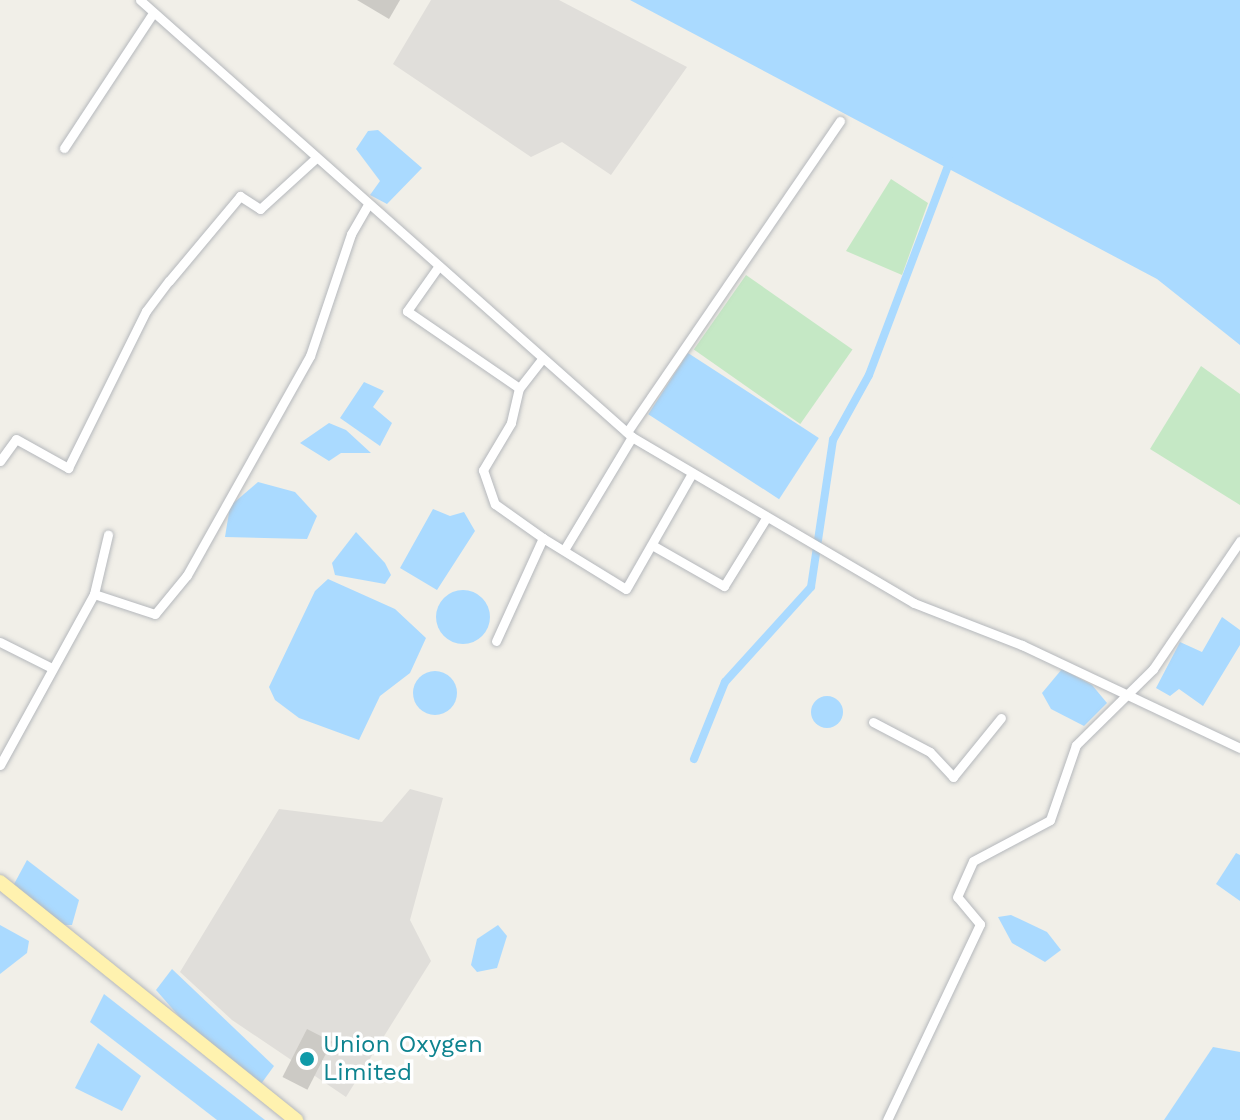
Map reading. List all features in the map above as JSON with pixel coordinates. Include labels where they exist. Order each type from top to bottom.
[{"type":"main road","points":[[0,882],[296,1120]]},
{"type":"street","points":[[140,0],[315,159],[629,435],[831,559],[961,625],[1022,645],[1240,748]]},
{"type":"street","points":[[64,148],[153,13]]},
{"type":"street","points":[[564,550],[629,435],[840,121]]},
{"type":"street","points":[[0,461],[16,439],[68,468],[146,311],[169,281],[240,196],[260,209],[315,159]]},
{"type":"street","points":[[94,594],[155,614],[187,575],[310,356],[351,234],[368,205]]},
{"type":"street","points":[[438,267],[407,311],[519,388]]},
{"type":"street","points":[[542,359],[519,388],[511,423],[484,474],[495,504],[626,589],[691,475]]},
{"type":"street","points":[[652,545],[724,586],[765,520]]},
{"type":"street","points":[[0,765],[94,594],[108,535]]},
{"type":"street","points":[[496,641],[543,538]]},
{"type":"street","points":[[887,1120],[980,924],[957,897],[973,861],[1050,820],[1076,745],[1130,696],[1240,541]]},
{"type":"street","points":[[0,642],[52,668]]},
{"type":"street","points":[[873,722],[930,752],[953,777],[1001,718]]},
{"type":"shaded area","points":[[431,0],[559,0],[687,67],[611,175],[562,142],[531,157],[393,64]]},
{"type":"shaded area","points":[[410,789],[443,798],[410,920],[431,961],[346,1097],[232,1020],[180,972],[279,809],[382,822]]},
{"type":"green space","points":[[891,179],[928,203],[902,275],[846,251]]},
{"type":"green space","points":[[746,275],[852,350],[800,424],[694,350]]},
{"type":"green space","points":[[1201,366],[1240,394],[1240,505],[1150,449]]},
{"type":"water","points":[[630,0],[1240,0],[1240,345],[1157,279]]},
{"type":"water","points":[[378,130],[422,168],[387,204],[370,195],[380,181],[356,149],[368,131]]},
{"type":"water","points":[[688,353],[819,438],[779,499],[648,414]]},
{"type":"water","points":[[364,382],[384,391],[373,407],[392,423],[380,446],[340,418]]},
{"type":"water","points":[[329,423],[346,430],[371,453],[341,453],[329,461],[300,443]]},
{"type":"water","points":[[258,482],[295,492],[317,516],[307,539],[225,537],[230,506]]},
{"type":"water","points":[[433,509],[450,516],[464,512],[475,531],[437,590],[400,568]]},
{"type":"water","points":[[356,532],[385,563],[391,575],[385,584],[335,575],[332,563]]},
{"type":"water","points":[[328,579],[395,609],[426,638],[410,673],[380,696],[359,740],[299,718],[275,700],[269,687],[315,591]]},
{"type":"water","points":[[463,590],[482,598],[490,617],[482,636],[463,644],[444,636],[436,617],[444,598]]},
{"type":"water","points":[[1222,617],[1240,630],[1240,645],[1203,706],[1179,689],[1170,696],[1156,688],[1180,642],[1202,652]]},
{"type":"water","points":[[1062,669],[1092,685],[1107,703],[1084,726],[1051,709],[1042,693]]},
{"type":"water","points":[[435,671],[451,677],[457,693],[451,709],[435,715],[419,709],[413,693],[419,677]]},
{"type":"water","points":[[827,696],[838,701],[843,712],[838,723],[827,728],[816,723],[811,712],[816,701]]},
{"type":"water","points":[[1236,853],[1240,855],[1240,901],[1216,884]]},
{"type":"water","points":[[27,860],[79,900],[72,925],[64,925],[13,886]]},
{"type":"water","points":[[1011,915],[1047,932],[1061,950],[1045,962],[1012,943],[998,917]]},
{"type":"water","points":[[0,925],[29,941],[27,953],[0,974]]},
{"type":"water","points":[[498,925],[507,936],[497,968],[477,972],[471,965],[477,939]]},
{"type":"water","points":[[172,969],[274,1066],[261,1084],[191,1030],[156,990]]},
{"type":"water","points":[[104,994],[265,1120],[217,1120],[90,1022]]},
{"type":"water","points":[[98,1043],[141,1076],[122,1111],[75,1088]]},
{"type":"water","points":[[1213,1047],[1240,1052],[1240,1120],[1164,1120]]},
{"type":"building","points":[[357,0],[400,0],[389,19]]},
{"type":"building","name":"Union Oxygen Limited","points":[[307,1029],[332,1042],[307,1090],[282,1077]]},
{"type":"waterway","points":[[694,759],[725,682],[811,587],[833,440],[869,375],[950,161]]},
{"type":"place","name":"Union Oxygen Limited","points":[[307,1059]]}]
